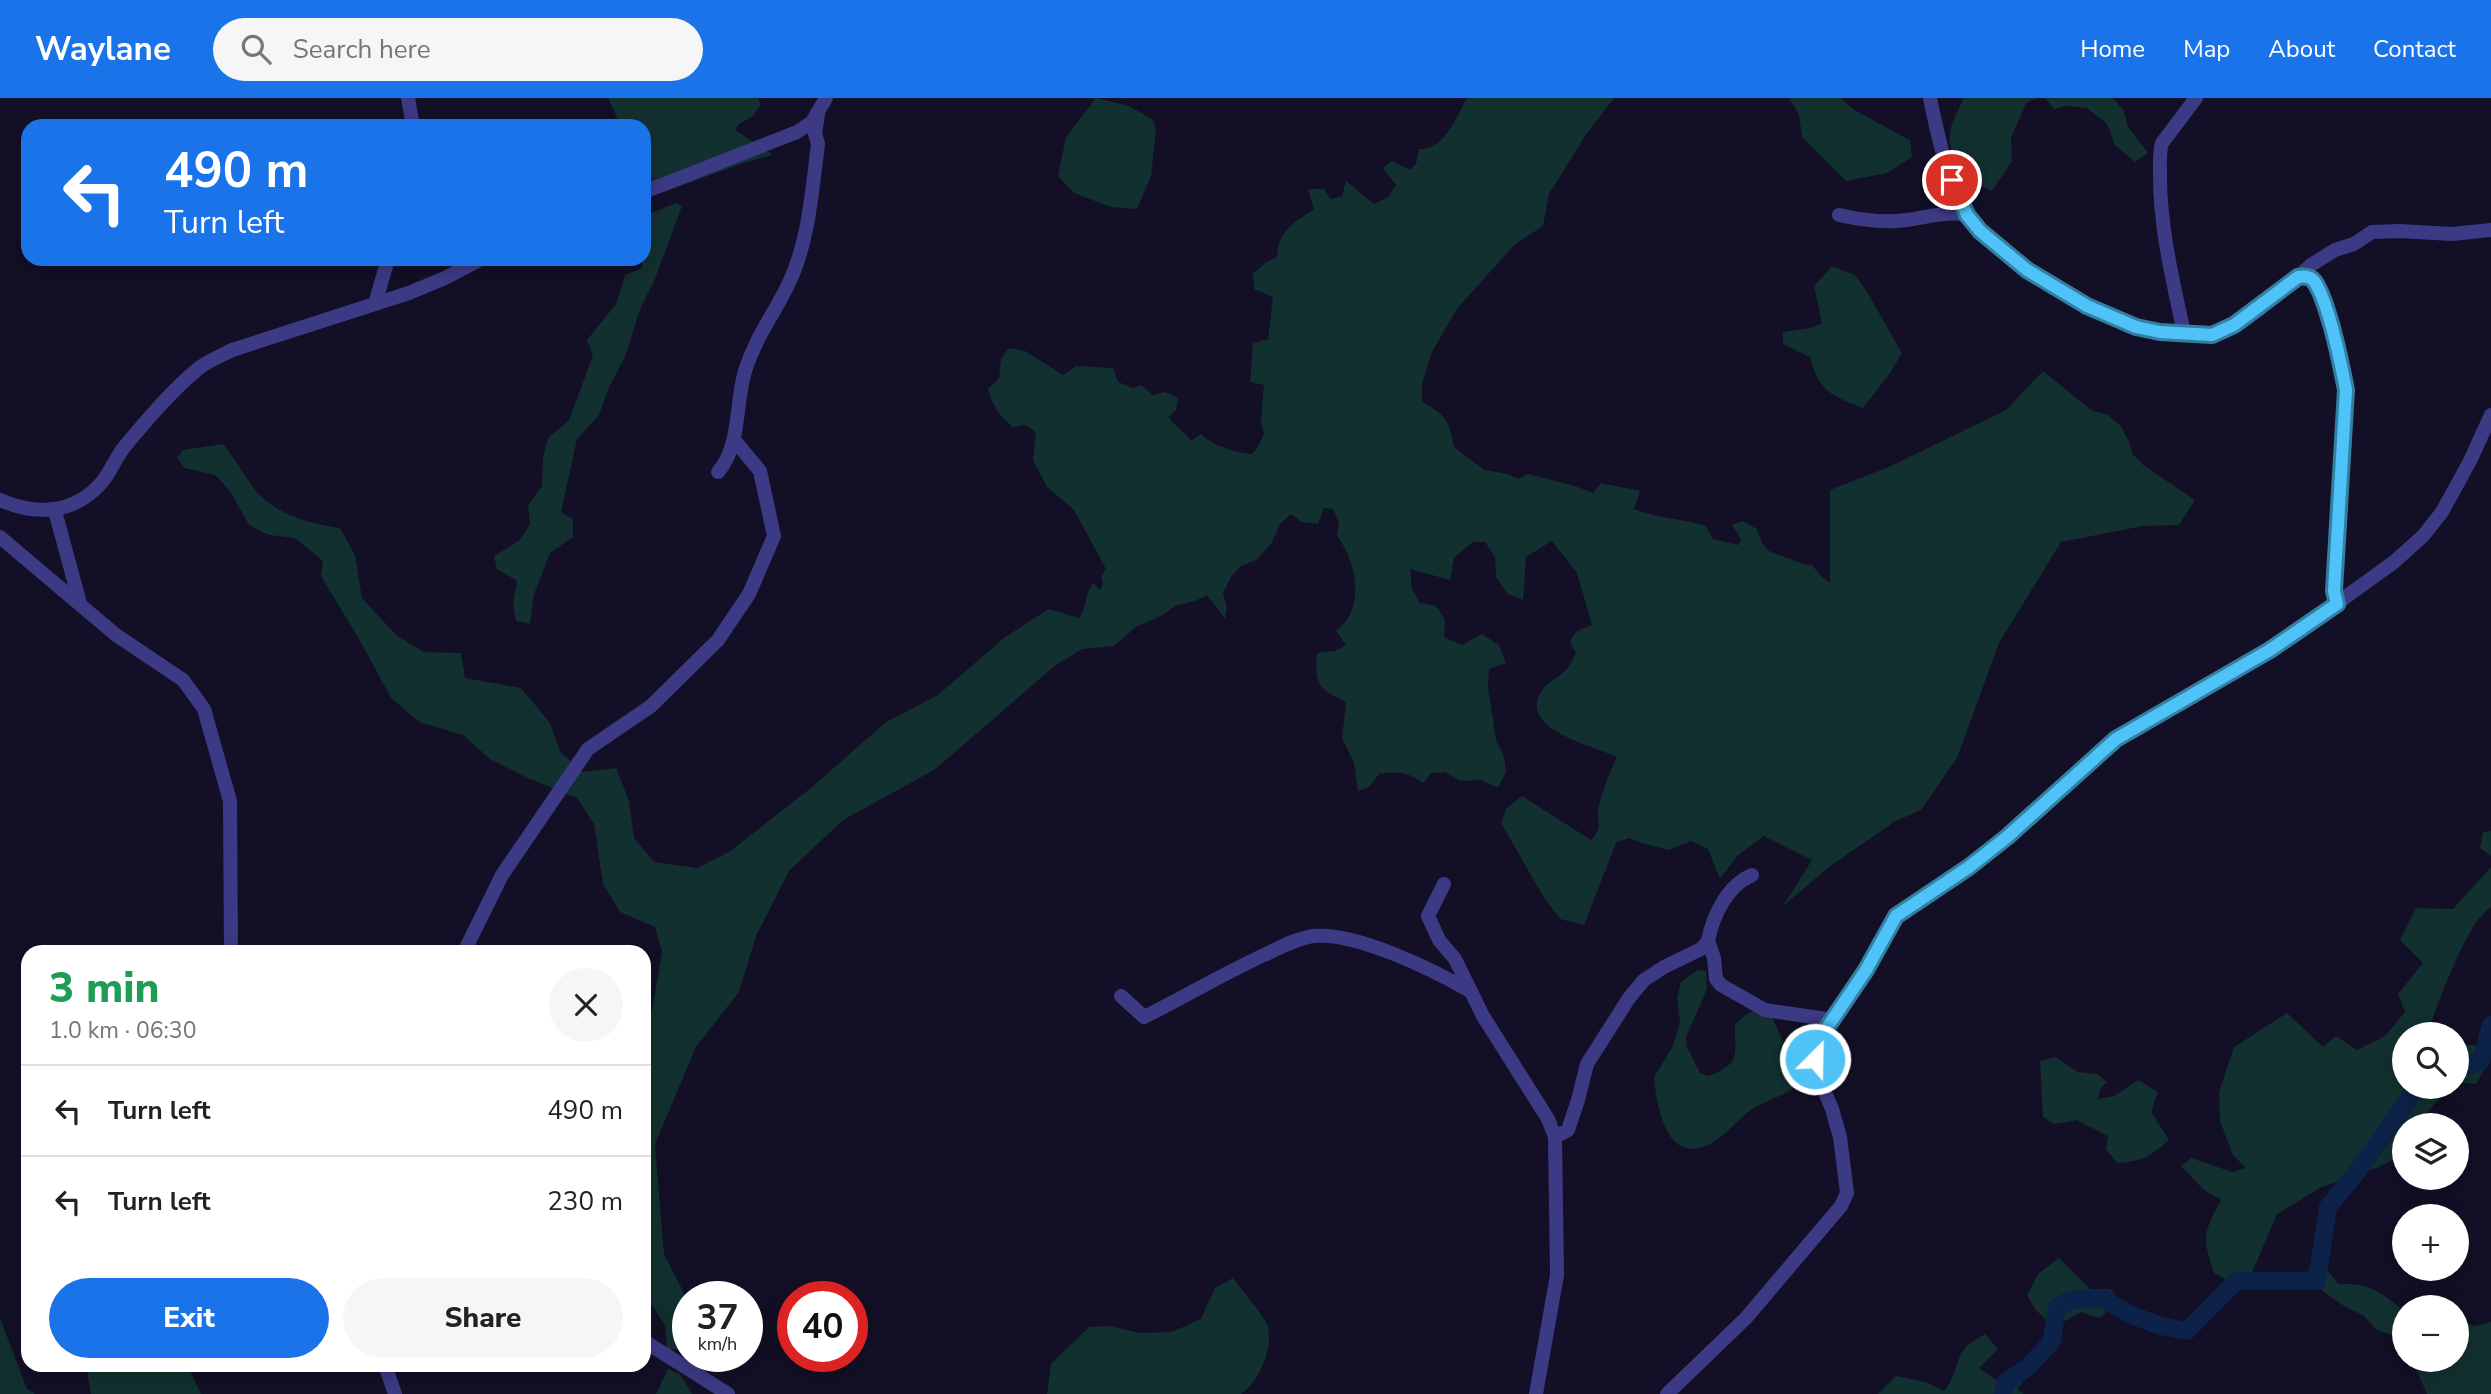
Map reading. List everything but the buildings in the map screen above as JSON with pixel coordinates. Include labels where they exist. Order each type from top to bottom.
[{"type":"street","points":[[408,98],[412,119]]},
{"type":"street","points":[[651,189],[781,141],[807,127],[826,98]]},
{"type":"street","points":[[1930,98],[1939,140],[1952,180],[1967,215],[1980,231],[2027,270],[2087,306],[2136,327],[2160,332],[2212,335],[2234,325],[2311,265],[2372,232],[2452,234],[2491,230]]},
{"type":"street","points":[[2184,333],[2166,245],[2160,186],[2160,151],[2162,143],[2196,98]]},
{"type":"street","points":[[718,472],[735,441],[739,397],[753,346],[789,284],[803,241],[818,144],[818,114]]},
{"type":"street","points":[[1839,215],[1896,222],[1948,213],[1967,215]]},
{"type":"street","points":[[375,304],[386,266]]},
{"type":"street","points":[[0,500],[27,510],[55,511],[83,499],[102,482],[123,448],[199,368],[232,350],[375,304],[433,283],[467,266]]},
{"type":"street","points":[[2298,277],[2309,277],[2318,290],[2337,347],[2346,390],[2334,591],[2337,604]]},
{"type":"street","points":[[1667,1394],[1736,1328],[1780,1280],[1832,1219],[1847,1193],[1840,1137],[1816,1071],[1816,1050],[1822,1035],[1866,970],[1896,916],[1945,884],[2026,822],[2124,733],[2270,650],[2380,574],[2423,536],[2442,512],[2491,415]]},
{"type":"street","points":[[467,945],[502,875],[588,749],[651,706],[718,640],[748,594],[774,536],[760,471],[735,441]]},
{"type":"street","points":[[55,511],[80,603]]},
{"type":"street","points":[[0,537],[116,635],[183,680],[204,709],[230,801],[231,945]]},
{"type":"street","points":[[1555,1137],[1568,1130],[1587,1064],[1621,1007],[1644,980],[1701,949],[1708,941],[1716,913],[1734,886],[1752,875]]},
{"type":"street","points":[[1444,884],[1428,916],[1439,940],[1455,959],[1483,1016],[1548,1119],[1555,1137],[1557,1275],[1536,1394]]},
{"type":"street","points":[[1121,996],[1144,1017],[1231,971],[1299,940],[1314,936],[1362,944],[1405,958],[1470,990]]},
{"type":"street","points":[[1708,941],[1714,958],[1716,979],[1721,985],[1765,1010],[1833,1020]]},
{"type":"street","points":[[651,1345],[728,1394]]},
{"type":"street","points":[[387,1372],[395,1394]]},
{"type":"green space","points":[[608,98],[758,98],[761,105],[752,117],[739,124],[735,130],[773,155],[651,196],[651,119],[618,119]]},
{"type":"green space","points":[[1096,98],[1129,106],[1152,119],[1156,129],[1151,176],[1137,209],[1111,207],[1074,193],[1058,176],[1066,137]]},
{"type":"green space","points":[[1467,98],[1614,98],[1585,136],[1549,194],[1543,226],[1514,245],[1456,310],[1432,352],[1422,384],[1422,402],[1446,420],[1454,447],[1484,470],[1508,474],[1518,479],[1528,474],[1593,493],[1601,483],[1640,491],[1634,509],[1706,526],[1713,539],[1738,545],[1741,539],[1732,525],[1742,521],[1757,529],[1762,543],[1769,551],[1812,565],[1830,583],[1830,490],[1891,466],[2006,410],[2043,371],[2091,410],[2108,415],[2121,426],[2132,453],[2143,465],[2195,500],[2179,525],[2143,526],[2061,542],[1999,643],[1957,758],[1921,810],[1894,822],[1829,867],[1783,906],[1812,860],[1764,836],[1737,856],[1720,879],[1708,849],[1691,841],[1669,850],[1629,838],[1616,843],[1584,925],[1560,919],[1543,896],[1501,823],[1506,809],[1522,796],[1591,840],[1598,830],[1599,805],[1617,757],[1560,734],[1539,715],[1537,703],[1545,686],[1564,672],[1571,663],[1576,653],[1570,641],[1577,631],[1592,625],[1577,573],[1552,541],[1526,557],[1523,600],[1508,594],[1496,577],[1495,557],[1485,542],[1473,542],[1454,558],[1450,580],[1410,569],[1412,589],[1420,603],[1436,606],[1445,620],[1444,637],[1462,645],[1482,634],[1499,645],[1506,663],[1489,669],[1488,687],[1496,740],[1504,757],[1506,772],[1498,788],[1481,780],[1461,781],[1445,772],[1431,773],[1423,783],[1402,773],[1391,773],[1379,774],[1369,787],[1358,791],[1354,763],[1342,738],[1346,702],[1320,685],[1316,672],[1317,653],[1335,651],[1346,645],[1336,631],[1352,611],[1355,598],[1350,559],[1337,536],[1339,522],[1333,509],[1324,508],[1318,524],[1302,522],[1291,514],[1280,524],[1271,544],[1256,560],[1241,566],[1231,577],[1223,593],[1227,608],[1225,619],[1207,595],[1175,606],[1163,615],[1136,627],[1114,646],[1082,649],[1056,665],[934,770],[843,820],[789,871],[756,936],[739,992],[696,1047],[655,1144],[664,1254],[678,1281],[672,1281],[672,1349],[667,1349],[665,1326],[651,1303],[651,1015],[662,952],[655,927],[620,912],[603,884],[594,824],[577,798],[490,759],[463,735],[419,722],[391,698],[321,576],[323,561],[295,538],[269,535],[249,525],[230,491],[215,475],[184,468],[177,458],[183,450],[223,444],[255,490],[272,506],[305,521],[340,528],[355,555],[362,598],[396,635],[424,652],[461,653],[465,678],[521,688],[550,723],[561,753],[583,772],[616,768],[629,801],[634,838],[654,862],[697,868],[729,852],[811,788],[886,722],[938,695],[1005,637],[1049,609],[1079,618],[1093,583],[1100,590],[1103,583],[1101,576],[1106,569],[1074,510],[1047,487],[1033,460],[1036,432],[1026,425],[1013,427],[992,401],[988,389],[999,378],[1001,359],[1009,348],[1025,351],[1063,375],[1076,366],[1113,368],[1118,382],[1133,388],[1141,385],[1153,395],[1165,392],[1178,398],[1176,410],[1169,417],[1191,441],[1201,434],[1224,448],[1251,454],[1264,434],[1261,420],[1264,385],[1250,382],[1253,343],[1268,339],[1273,297],[1254,289],[1253,274],[1277,257],[1281,240],[1288,228],[1314,209],[1308,189],[1324,189],[1331,199],[1342,196],[1346,181],[1374,204],[1388,197],[1396,185],[1383,168],[1392,161],[1410,170],[1416,164],[1419,149],[1436,144],[1449,131]]},
{"type":"green space","points":[[1789,98],[1841,98],[1854,110],[1910,140],[1912,157],[1887,173],[1846,181],[1802,137],[1799,114]]},
{"type":"green space","points":[[1964,98],[2037,98],[2026,103],[2011,138],[2012,161],[1992,191],[1965,173],[1953,156],[1950,146],[1952,124]]},
{"type":"green space","points":[[2045,98],[2113,98],[2124,111],[2128,127],[2148,153],[2135,162],[2115,145],[2107,124],[2087,108],[2065,106],[2054,109]]},
{"type":"green space","points":[[676,203],[682,206],[655,279],[640,309],[625,357],[609,387],[599,415],[577,439],[561,512],[573,519],[573,537],[550,553],[534,594],[530,624],[516,621],[513,604],[517,581],[497,569],[494,556],[520,540],[530,524],[528,505],[542,486],[543,457],[548,438],[569,420],[593,355],[587,340],[616,304],[625,275],[642,266],[651,266],[651,213]]},
{"type":"green space","points":[[1832,266],[1855,275],[1902,353],[1863,408],[1828,391],[1818,378],[1810,357],[1783,344],[1783,332],[1811,328],[1822,323],[1814,286]]},
{"type":"green space","points":[[2491,831],[2491,856],[2480,848],[2483,832]]},
{"type":"green space","points":[[2491,867],[2491,907],[2481,916],[2462,946],[2432,1022],[2397,1022],[2405,1012],[2398,994],[2423,963],[2400,940],[2416,908],[2453,909]]},
{"type":"green space","points":[[1697,970],[1706,971],[1707,989],[1686,1037],[1687,1047],[1700,1073],[1709,1076],[1731,1063],[1735,1052],[1735,1025],[1747,1014],[1759,1011],[1770,1013],[1782,1039],[1804,1067],[1807,1076],[1787,1092],[1752,1109],[1715,1141],[1699,1148],[1686,1148],[1668,1133],[1662,1120],[1654,1077],[1672,1048],[1680,1022],[1677,999],[1681,982]]},
{"type":"green space","points":[[2287,1013],[2323,1047],[2336,1036],[2357,1050],[2385,1036],[2392,1028],[2392,1099],[2438,1099],[2427,1113],[2392,1113],[2392,1160],[2322,1187],[2277,1214],[2252,1273],[2236,1285],[2214,1273],[2206,1235],[2221,1200],[2203,1189],[2181,1166],[2191,1158],[2232,1172],[2246,1168],[2233,1155],[2220,1121],[2219,1092],[2234,1047]]},
{"type":"green space","points":[[2469,1045],[2482,1045],[2487,1065],[2476,1084],[2469,1083]]},
{"type":"green space","points":[[2055,1057],[2078,1072],[2097,1074],[2107,1082],[2101,1088],[2097,1099],[2114,1096],[2138,1080],[2158,1092],[2151,1112],[2169,1140],[2145,1157],[2117,1163],[2106,1149],[2108,1136],[2077,1120],[2054,1124],[2043,1117],[2040,1061]]},
{"type":"green space","points":[[2059,1258],[2090,1289],[2110,1289],[2115,1294],[2103,1316],[2098,1318],[2082,1312],[2065,1321],[2047,1321],[2035,1309],[2027,1295],[2038,1274]]},
{"type":"green space","points":[[2317,1263],[2327,1270],[2338,1284],[2367,1287],[2388,1298],[2392,1301],[2392,1335],[2377,1330],[2364,1316],[2339,1303],[2315,1285],[2308,1268]]},
{"type":"green space","points":[[1233,1278],[1263,1317],[1269,1336],[1259,1373],[1241,1394],[1047,1394],[1051,1364],[1089,1327],[1110,1326],[1140,1333],[1172,1332],[1201,1319],[1215,1288]]},
{"type":"green space","points":[[0,1318],[27,1389],[35,1394],[0,1394]]},
{"type":"green space","points":[[2491,1322],[2491,1394],[2427,1394],[2417,1372],[2469,1372],[2469,1324],[2474,1326]]},
{"type":"green space","points":[[1985,1334],[1998,1349],[1979,1368],[1998,1381],[2032,1356],[2037,1366],[2017,1389],[2024,1394],[1878,1394],[1896,1376],[1925,1382],[1944,1391],[1963,1351]]},
{"type":"green space","points":[[668,1369],[680,1374],[692,1394],[656,1394]]},
{"type":"green space","points":[[87,1372],[190,1372],[201,1394],[91,1394]]},
{"type":"waterway","points":[[2469,1064],[2481,1061],[2491,1025]]},
{"type":"waterway","points":[[2003,1394],[2006,1382],[2028,1367],[2052,1341],[2057,1307],[2072,1300],[2102,1298],[2131,1315],[2161,1326],[2187,1331],[2236,1281],[2317,1281],[2328,1207],[2357,1172],[2409,1099]]},
{"type":"route","points":[[1815,1059],[1822,1035],[1866,970],[1896,916],[1905,908],[1969,867],[2026,822],[2116,739],[2282,643],[2337,604],[2334,591],[2343,478],[2346,390],[2328,316],[2313,280],[2305,276],[2298,277],[2257,310],[2212,335],[2160,332],[2136,327],[2102,314],[2027,270],[1980,231],[1967,215],[1952,180]]}]
